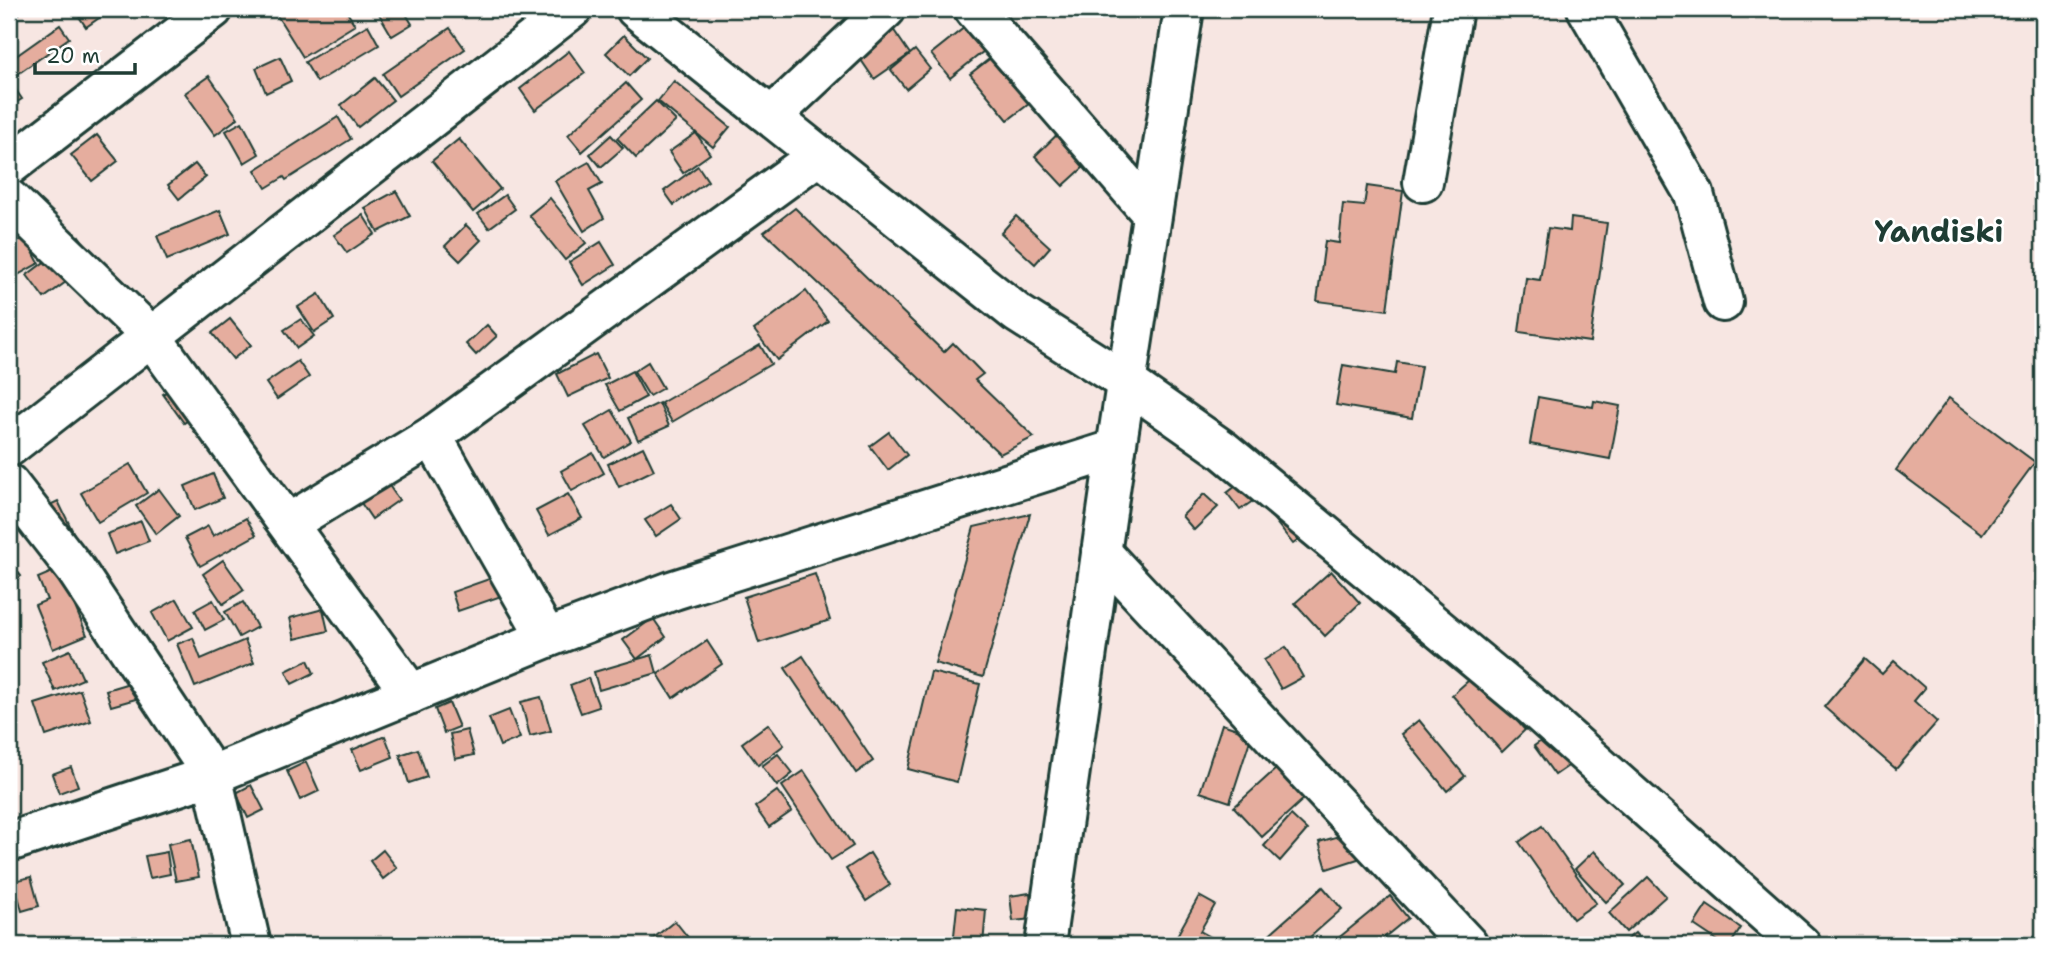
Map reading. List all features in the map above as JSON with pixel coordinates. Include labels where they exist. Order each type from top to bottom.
[{"type":"street","points":[[9,166],[213,9]]},
{"type":"street","points":[[9,447],[572,9]]},
{"type":"street","points":[[636,9],[1017,313],[1126,382],[1223,450],[1534,708],[1801,945]]},
{"type":"street","points":[[772,116],[886,9]]},
{"type":"street","points":[[974,9],[1153,214]]},
{"type":"street","points":[[1045,945],[1116,449],[1184,9]]},
{"type":"street","points":[[1423,182],[1453,9]]},
{"type":"street","points":[[1587,9],[1694,194],[1723,302]]},
{"type":"street","points":[[289,523],[432,436],[819,155]]},
{"type":"street","points":[[9,199],[151,336],[411,694]]},
{"type":"street","points":[[432,436],[547,638]]},
{"type":"street","points":[[9,842],[212,775],[547,638],[698,582],[1116,449]]},
{"type":"street","points":[[9,484],[76,570],[212,775],[251,945]]},
{"type":"street","points":[[1101,551],[1468,945]]},
{"type":"building","points":[[9,9],[16,9],[19,14],[9,21]]},
{"type":"building","points":[[74,9],[112,9],[86,27]]},
{"type":"building","points":[[273,9],[345,9],[355,25],[303,57]]},
{"type":"building","points":[[388,9],[403,9],[412,24],[392,36],[379,14]]},
{"type":"building","points":[[60,25],[69,38],[9,80],[9,61]]},
{"type":"building","points":[[368,25],[379,45],[317,82],[305,62]]},
{"type":"building","points":[[965,27],[984,51],[950,78],[931,54]]},
{"type":"building","points":[[450,28],[465,49],[398,96],[383,74]]},
{"type":"building","points":[[893,29],[910,54],[874,79],[857,54]]},
{"type":"building","points":[[624,35],[647,58],[629,76],[606,53]]},
{"type":"building","points":[[915,50],[930,69],[906,89],[891,70]]},
{"type":"building","points":[[569,51],[585,73],[535,110],[520,89]]},
{"type":"building","points":[[997,53],[1034,100],[1008,120],[970,74]]},
{"type":"building","points":[[280,57],[291,81],[266,93],[256,68]]},
{"type":"building","points":[[209,76],[238,118],[215,135],[185,93]]},
{"type":"building","points":[[375,78],[393,100],[358,127],[341,105]]},
{"type":"building","points":[[9,80],[22,99],[9,107]]},
{"type":"building","points":[[674,81],[730,127],[713,147],[658,101]]},
{"type":"building","points":[[626,83],[641,100],[582,152],[568,135]]},
{"type":"building","points":[[656,101],[676,121],[636,158],[617,138]]},
{"type":"building","points":[[338,117],[351,139],[286,180],[284,177],[266,188],[255,170]]},
{"type":"building","points":[[242,122],[259,154],[244,163],[226,131]]},
{"type":"building","points":[[1067,125],[1096,156],[1063,186],[1035,156]]},
{"type":"building","points":[[696,133],[710,154],[683,173],[669,152]]},
{"type":"building","points":[[97,135],[118,161],[92,181],[71,155]]},
{"type":"building","points":[[611,135],[623,148],[601,167],[590,154]]},
{"type":"building","points":[[459,139],[500,189],[473,212],[432,161]]},
{"type":"building","points":[[589,162],[602,184],[589,191],[604,218],[584,231],[555,181]]},
{"type":"building","points":[[195,164],[206,177],[179,199],[168,185]]},
{"type":"building","points":[[698,166],[708,181],[674,205],[664,191]]},
{"type":"building","points":[[1367,186],[1403,191],[1387,310],[1317,301],[1325,241],[1339,243],[1343,204],[1364,206]]},
{"type":"building","points":[[396,191],[410,216],[378,232],[365,208]]},
{"type":"building","points":[[505,195],[515,209],[489,228],[478,214]]},
{"type":"building","points":[[550,198],[586,243],[565,260],[529,215]]},
{"type":"building","points":[[795,208],[944,352],[953,343],[983,374],[975,380],[1034,437],[1000,454],[764,232]]},
{"type":"building","points":[[220,210],[230,234],[167,260],[157,236]]},
{"type":"building","points":[[363,215],[375,234],[347,253],[334,235]]},
{"type":"building","points":[[1016,216],[1050,247],[1035,264],[1001,233]]},
{"type":"building","points":[[1571,218],[1607,223],[1590,342],[1519,332],[1526,278],[1540,280],[1548,228],[1570,231]]},
{"type":"building","points":[[466,225],[481,240],[460,261],[445,246]]},
{"type":"building","points":[[79,236],[96,260],[44,298],[27,275]]},
{"type":"building","points":[[25,237],[39,263],[14,277],[9,267],[9,246]]},
{"type":"building","points":[[601,242],[615,265],[583,285],[569,262]]},
{"type":"building","points":[[806,291],[828,321],[777,360],[754,330]]},
{"type":"building","points":[[319,294],[334,319],[314,332],[298,307]]},
{"type":"building","points":[[230,319],[251,345],[233,359],[212,333]]},
{"type":"building","points":[[301,319],[314,336],[297,348],[284,330]]},
{"type":"building","points":[[487,325],[497,336],[476,355],[466,344]]},
{"type":"building","points":[[760,345],[771,364],[672,422],[661,403]]},
{"type":"building","points":[[596,354],[608,378],[568,397],[557,374]]},
{"type":"building","points":[[298,361],[309,377],[277,399],[266,383]]},
{"type":"building","points":[[648,362],[663,388],[649,396],[634,371]]},
{"type":"building","points":[[1397,362],[1421,366],[1412,418],[1336,405],[1343,365],[1395,374]]},
{"type":"building","points":[[632,371],[646,397],[620,411],[605,385]]},
{"type":"building","points":[[184,380],[204,409],[184,423],[163,394]]},
{"type":"building","points":[[1538,397],[1593,407],[1594,401],[1620,406],[1610,459],[1530,444]]},
{"type":"building","points":[[1949,398],[2035,462],[1982,534],[1896,470]]},
{"type":"building","points":[[659,403],[669,426],[638,440],[628,418]]},
{"type":"building","points":[[612,410],[631,441],[604,457],[585,426]]},
{"type":"building","points":[[889,432],[907,455],[888,470],[870,446]]},
{"type":"building","points":[[643,447],[654,470],[619,487],[608,464]]},
{"type":"building","points":[[593,453],[604,473],[572,491],[561,471]]},
{"type":"building","points":[[130,464],[147,493],[98,522],[81,493]]},
{"type":"building","points":[[1257,470],[1307,534],[1293,544],[1257,498],[1240,510],[1227,493]]},
{"type":"building","points":[[213,474],[223,498],[195,510],[185,486]]},
{"type":"building","points":[[386,481],[399,500],[372,519],[359,500]]},
{"type":"building","points":[[159,489],[179,516],[156,534],[136,506]]},
{"type":"building","points":[[568,494],[582,518],[549,535],[536,511]]},
{"type":"building","points":[[1204,494],[1218,507],[1194,530],[1182,516]]},
{"type":"building","points":[[58,501],[75,536],[53,546],[37,511]]},
{"type":"building","points":[[671,504],[681,519],[656,536],[645,520]]},
{"type":"building","points":[[1030,514],[983,677],[935,663],[974,527]]},
{"type":"building","points":[[246,518],[256,535],[200,566],[185,538],[208,526],[213,536]]},
{"type":"building","points":[[141,521],[149,541],[115,554],[107,534]]},
{"type":"building","points":[[223,560],[244,590],[223,604],[203,574]]},
{"type":"building","points":[[9,562],[21,576],[9,585]]},
{"type":"building","points":[[59,569],[87,635],[53,649],[35,605],[47,600],[38,578]]},
{"type":"building","points":[[1331,571],[1360,603],[1325,636],[1295,603]]},
{"type":"building","points":[[506,573],[513,592],[458,611],[452,592]]},
{"type":"building","points":[[815,574],[830,620],[759,643],[744,597]]},
{"type":"building","points":[[177,599],[193,627],[167,641],[152,613]]},
{"type":"building","points":[[213,600],[224,620],[205,630],[195,610]]},
{"type":"building","points":[[243,602],[257,627],[239,637],[225,612]]},
{"type":"building","points":[[323,609],[328,631],[295,639],[290,618]]},
{"type":"building","points":[[653,618],[666,637],[637,659],[623,640]]},
{"type":"building","points":[[193,638],[201,659],[245,640],[254,663],[195,687],[177,644]]},
{"type":"building","points":[[707,641],[722,664],[673,698],[658,674]]},
{"type":"building","points":[[1286,647],[1303,677],[1281,689],[1264,660]]},
{"type":"building","points":[[70,650],[83,679],[55,691],[42,662]]},
{"type":"building","points":[[652,655],[657,673],[599,690],[594,672]]},
{"type":"building","points":[[803,656],[873,761],[856,773],[785,668]]},
{"type":"building","points":[[1865,659],[1882,674],[1894,661],[1925,688],[1914,701],[1937,722],[1896,769],[1824,707]]},
{"type":"building","points":[[308,660],[314,673],[292,684],[286,671]]},
{"type":"building","points":[[166,672],[171,689],[111,706],[106,690]]},
{"type":"building","points":[[931,672],[980,684],[957,782],[908,769]]},
{"type":"building","points":[[1476,674],[1525,730],[1502,752],[1452,695]]},
{"type":"building","points":[[588,678],[599,707],[581,713],[570,685]]},
{"type":"building","points":[[80,690],[91,721],[46,736],[35,704]]},
{"type":"building","points":[[541,697],[551,731],[530,736],[521,702]]},
{"type":"building","points":[[449,703],[459,727],[444,733],[435,709]]},
{"type":"building","points":[[509,710],[520,738],[500,746],[489,718]]},
{"type":"building","points":[[1419,720],[1465,776],[1447,791],[1401,734]]},
{"type":"building","points":[[768,724],[784,745],[758,765],[742,743]]},
{"type":"building","points":[[1222,724],[1252,734],[1230,802],[1200,792]]},
{"type":"building","points":[[467,730],[474,755],[455,759],[450,734]]},
{"type":"building","points":[[1554,732],[1574,762],[1555,775],[1534,746]]},
{"type":"building","points":[[385,736],[393,757],[361,770],[352,750]]},
{"type":"building","points":[[418,749],[427,777],[409,783],[400,755]]},
{"type":"building","points":[[778,754],[793,773],[777,786],[762,766]]},
{"type":"building","points":[[306,762],[319,791],[300,800],[287,771]]},
{"type":"building","points":[[71,767],[78,786],[59,793],[52,774]]},
{"type":"building","points":[[1278,767],[1319,785],[1262,837],[1234,807]]},
{"type":"building","points":[[804,771],[853,846],[831,860],[782,786]]},
{"type":"building","points":[[251,785],[264,810],[248,818],[236,793]]},
{"type":"building","points":[[777,791],[792,811],[769,827],[755,807]]},
{"type":"building","points":[[1291,815],[1307,830],[1280,861],[1264,846]]},
{"type":"building","points":[[1542,826],[1596,903],[1573,919],[1519,842]]},
{"type":"building","points":[[1356,831],[1364,857],[1327,869],[1319,842]]},
{"type":"building","points":[[191,839],[199,877],[176,881],[168,844]]},
{"type":"building","points":[[383,850],[397,868],[383,879],[370,861]]},
{"type":"building","points":[[1594,851],[1625,885],[1606,902],[1575,869]]},
{"type":"building","points":[[167,852],[170,874],[150,878],[145,856]]},
{"type":"building","points":[[870,853],[890,885],[866,901],[846,869]]},
{"type":"building","points":[[31,877],[39,906],[22,911],[14,881]]},
{"type":"building","points":[[1648,877],[1666,896],[1626,932],[1609,913]]},
{"type":"building","points":[[1323,887],[1342,909],[1301,945],[1257,945]]},
{"type":"building","points":[[1030,893],[1033,919],[1013,921],[1010,896]]},
{"type":"building","points":[[1199,896],[1215,905],[1200,931],[1225,945],[1181,945],[1174,941]]},
{"type":"building","points":[[1390,896],[1408,918],[1375,945],[1341,945],[1336,940]]},
{"type":"building","points":[[1707,905],[1741,928],[1730,945],[1724,945],[1694,925]]},
{"type":"building","points":[[957,907],[986,910],[983,945],[953,945]]},
{"type":"building","points":[[675,921],[694,945],[656,945],[651,940]]},
{"type":"building","points":[[1635,933],[1645,945],[1620,945]]},
{"type":"district","name":"Yandiski","points":[[1939,231]]}]
